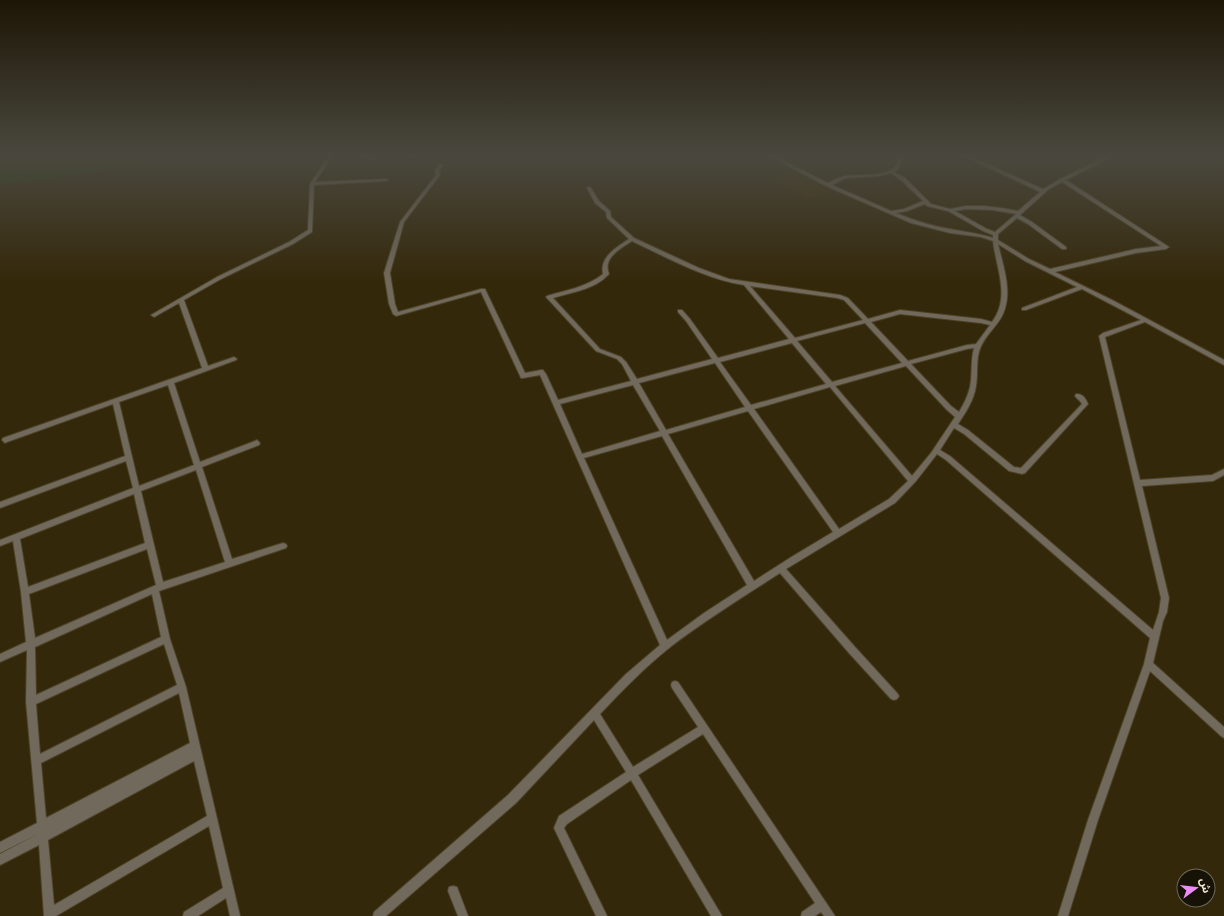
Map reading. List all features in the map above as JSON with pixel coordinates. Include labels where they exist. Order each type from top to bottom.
[{"type":"street","points":[[154,315],[219,278],[291,243],[310,231],[311,198]]},
{"type":"street","points":[[420,198],[402,222],[387,273],[392,304],[396,314],[483,290],[523,376],[541,372],[543,374],[666,646]]},
{"type":"street","points":[[595,198],[608,212],[609,217],[632,239],[697,269],[728,281],[838,296],[846,299],[866,322],[949,408],[959,416]]},
{"type":"street","points":[[857,198],[923,225],[982,236],[996,237]]},
{"type":"street","points":[[921,198],[925,202],[936,208],[950,210],[975,206],[1009,210],[1017,214],[1064,248]]},
{"type":"street","points":[[996,237],[1017,214],[1035,198]]},
{"type":"street","points":[[1050,271],[1136,251],[1166,247],[1090,198]]},
{"type":"street","points":[[890,212],[905,210],[925,202]]},
{"type":"street","points":[[950,210],[996,237],[1014,252],[1224,363]]},
{"type":"street","points":[[378,916],[512,799],[629,677],[666,646],[752,586],[892,501],[912,481],[937,451],[967,403],[972,390],[975,357],[978,346],[985,333],[994,324],[1003,310],[1004,288],[996,237]]},
{"type":"street","points":[[632,239],[623,244],[606,261],[606,274],[604,276],[567,293],[549,297],[598,350],[619,358],[624,362],[752,586]]},
{"type":"street","points":[[999,256],[1014,252]]},
{"type":"street","points":[[746,284],[912,481]]},
{"type":"street","points":[[1024,309],[1082,287]]},
{"type":"street","points":[[181,300],[206,369]]},
{"type":"street","points":[[680,311],[688,320],[838,534]]},
{"type":"street","points":[[556,403],[900,312],[981,320],[994,324]]},
{"type":"street","points":[[1063,916],[1096,813],[1148,664],[1163,612],[1165,598],[1102,336],[1145,320]]},
{"type":"street","points":[[580,457],[751,409],[830,384],[967,347],[978,346]]},
{"type":"street","points":[[4,440],[234,359]]},
{"type":"street","points":[[170,381],[230,564]]},
{"type":"street","points":[[954,425],[966,432],[1012,469],[1022,471],[1085,404],[1083,399],[1078,396]]},
{"type":"street","points":[[115,401],[149,545],[166,639],[182,687],[235,916]]},
{"type":"street","points":[[0,544],[257,443]]},
{"type":"street","points":[[937,451],[948,458],[1155,637]]},
{"type":"street","points":[[0,505],[129,457]]},
{"type":"street","points":[[1137,483],[1213,478],[1224,472]]},
{"type":"street","points":[[16,538],[25,592],[31,644],[31,702],[50,915],[213,818]]},
{"type":"street","points":[[25,592],[149,545]]},
{"type":"street","points":[[0,658],[157,588],[283,546]]},
{"type":"street","points":[[782,568],[852,650],[894,696]]},
{"type":"street","points":[[31,702],[166,639]]},
{"type":"street","points":[[1148,664],[1224,733]]},
{"type":"street","points":[[674,685],[830,916]]},
{"type":"street","points":[[36,761],[182,687]]},
{"type":"street","points":[[595,714],[717,916]]},
{"type":"street","points":[[602,916],[560,828],[563,820],[632,773],[704,728]]},
{"type":"street","points":[[0,848],[197,750]]},
{"type":"street","points":[[0,860],[43,838],[197,750]]},
{"type":"street","points":[[188,916],[229,890]]},
{"type":"street","points":[[453,891],[463,916]]},
{"type":"street","points":[[806,916],[822,904]]},
{"type":"shaded area","points":[[804,198],[813,198],[808,200]]}]
